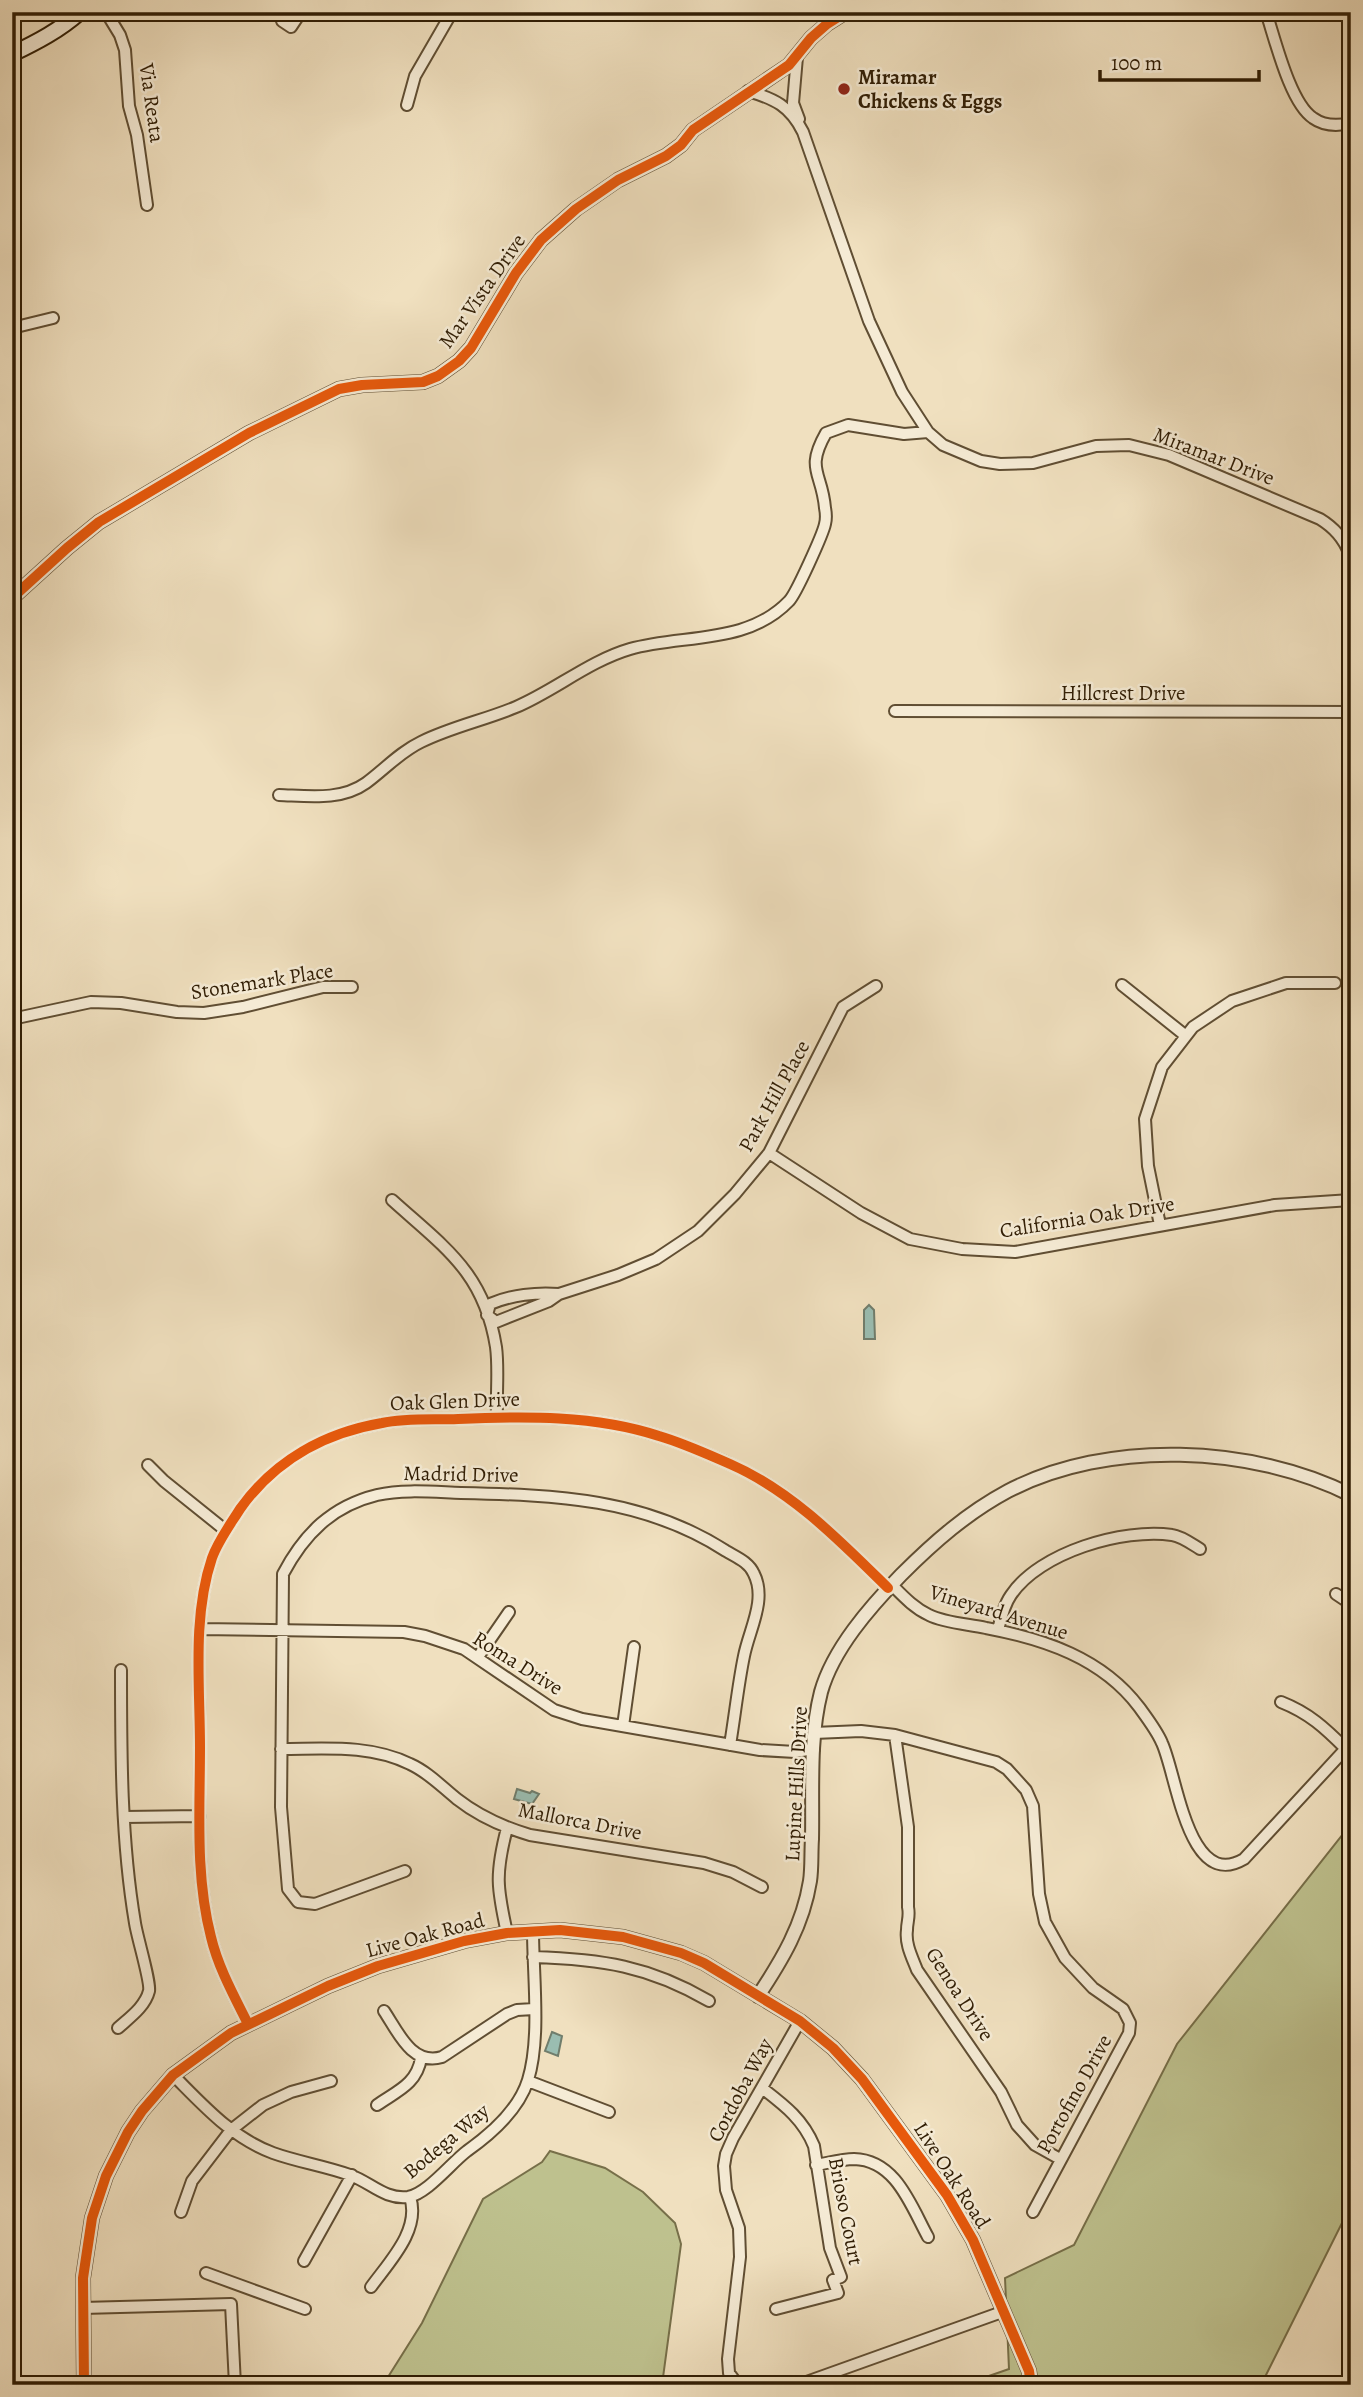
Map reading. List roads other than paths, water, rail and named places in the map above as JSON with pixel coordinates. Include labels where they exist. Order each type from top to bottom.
[{"type":"main road","points":[[12,54],[48,36],[80,12]]},
{"type":"street","name":"Via Reata","points":[[106,12],[120,35],[125,50],[130,106],[147,205]]},
{"type":"street","points":[[282,21],[291,27],[301,12]]},
{"type":"street","points":[[407,105],[415,76],[452,12]]},
{"type":"street","name":"Mar Vista Drive","points":[[12,598],[66,548],[99,522],[249,433],[339,389],[423,382],[438,376],[459,361],[471,348],[516,273],[541,240],[576,209],[618,180],[666,156],[681,145],[693,130],[797,57],[811,38],[846,12]]},
{"type":"street","points":[[1266,12],[1289,81],[1310,117],[1329,124],[1351,123]]},
{"type":"street","name":"Miramar Drive","points":[[797,57],[793,103],[869,321],[902,392],[928,432],[943,445],[981,461],[1000,464],[1033,463],[1096,446],[1129,445],[1168,455],[1320,519],[1346,544],[1349,554],[1351,628]]},
{"type":"street","name":"Miramar Drive","points":[[748,91],[781,105],[795,116],[803,132]]},
{"type":"street","points":[[12,328],[53,318]]},
{"type":"street","points":[[279,795],[321,797],[350,792],[364,784],[405,750],[424,740],[517,707],[616,654],[635,648],[724,635],[769,618],[791,599],[825,525],[825,506],[815,467],[816,450],[826,433],[848,425],[904,434],[928,432]]},
{"type":"street","name":"Hillcrest Drive","points":[[895,711],[1351,712]]},
{"type":"street","points":[[1160,1225],[1148,1166],[1145,1119],[1162,1068],[1194,1027],[1232,1001],[1286,983],[1335,983]]},
{"type":"street","points":[[1122,985],[1186,1036]]},
{"type":"street","name":"Park Hill Place","points":[[489,1309],[496,1322],[549,1301],[559,1294],[618,1275],[656,1259],[698,1231],[769,1153],[843,1007],[876,986]]},
{"type":"street","name":"Stonemark Place","points":[[12,1019],[91,1002],[204,1013],[243,1007],[323,987],[352,987]]},
{"type":"street","name":"California Oak Drive","points":[[769,1153],[861,1213],[910,1239],[962,1249],[1015,1252],[1275,1205],[1351,1200]]},
{"type":"street","points":[[392,1200],[456,1257],[474,1281],[489,1309],[496,1350],[497,1418]]},
{"type":"street","points":[[489,1309],[505,1298],[544,1292],[559,1294]]},
{"type":"street","name":"Oak Glen Drive","points":[[248,2024],[225,1978],[211,1937],[201,1876],[200,1629],[212,1557],[225,1530],[255,1489],[286,1461],[331,1436],[384,1422],[536,1417],[607,1424],[658,1435],[733,1465],[776,1489],[830,1531],[890,1587]]},
{"type":"street","name":"Lupine Hills Drive","points":[[758,1996],[782,1960],[798,1927],[810,1880],[814,1733],[822,1690],[846,1640],[890,1587],[939,1537],[962,1519],[1009,1490],[1054,1472],[1092,1462],[1155,1456],[1222,1458],[1282,1468],[1334,1486],[1351,1495]]},
{"type":"street","points":[[148,1465],[164,1482],[225,1530]]},
{"type":"street","name":"Madrid Drive","points":[[405,1871],[315,1904],[298,1902],[288,1889],[281,1807],[283,1574],[295,1550],[320,1522],[347,1506],[376,1496],[399,1492],[528,1494],[591,1501],[642,1512],[696,1532],[748,1565],[758,1586],[758,1603],[744,1655],[730,1745]]},
{"type":"street","points":[[998,1630],[1002,1612],[1012,1594],[1030,1575],[1069,1552],[1102,1541],[1136,1535],[1174,1534],[1200,1549]]},
{"type":"street","name":"Vineyard Avenue","points":[[890,1587],[931,1616],[1054,1645],[1086,1661],[1115,1683],[1138,1706],[1162,1742],[1173,1773],[1181,1810],[1194,1839],[1210,1861],[1224,1866],[1233,1866],[1244,1859],[1348,1746]]},
{"type":"street","points":[[1336,1594],[1351,1604]]},
{"type":"street","points":[[478,1657],[509,1612]]},
{"type":"street","name":"Roma Drive","points":[[200,1629],[404,1632],[425,1636],[464,1649],[554,1710],[582,1719],[760,1750],[795,1752],[814,1749]]},
{"type":"street","points":[[623,1726],[634,1647]]},
{"type":"street","points":[[118,2028],[143,2005],[150,1989],[128,1885],[121,1758],[121,1670]]},
{"type":"street","points":[[1281,1702],[1303,1711],[1348,1746]]},
{"type":"street","name":"Portofino Drive","points":[[814,1733],[861,1731],[895,1735],[996,1762],[1007,1769],[1026,1790],[1033,1807],[1039,1894],[1045,1922],[1065,1958],[1093,1988],[1123,2009],[1130,2023],[1129,2033],[1033,2212]]},
{"type":"street","name":"Genoa Drive","points":[[895,1735],[908,1827],[908,1947],[917,1970],[1001,2092],[1017,2125],[1035,2145],[1060,2159]]},
{"type":"street","name":"Mallorca Drive","points":[[281,1749],[354,1749],[373,1752],[410,1763],[485,1819],[507,1828],[530,1835],[704,1863],[733,1872],[762,1887]]},
{"type":"street","points":[[125,1817],[200,1816]]},
{"type":"street","points":[[507,1828],[498,1864],[498,1891],[507,1933]]},
{"type":"street","name":"Live Oak Road","points":[[84,2385],[83,2278],[92,2218],[106,2176],[128,2132],[173,2075],[231,2033],[328,1986],[378,1966],[464,1941],[507,1933],[560,1930],[623,1937],[681,1953],[704,1963],[800,2021],[833,2048],[862,2079],[947,2195],[973,2240],[1028,2371],[1031,2385]]},
{"type":"street","name":"Bodega Way","points":[[173,2075],[216,2119],[274,2154],[352,2175],[386,2195],[410,2197],[425,2189],[453,2162],[485,2138],[514,2106],[528,2081],[535,2039],[533,1931]]},
{"type":"street","points":[[533,1957],[583,1958],[646,1971],[709,2001]]},
{"type":"street","points":[[384,2011],[410,2049],[421,2058],[433,2060],[442,2057],[507,2014],[517,2010],[534,2009]]},
{"type":"street","name":"Cordoba Way","points":[[738,2385],[729,2373],[728,2359],[740,2257],[739,2228],[726,2190],[724,2166],[733,2138],[800,2021]]},
{"type":"street","points":[[377,2105],[412,2081],[419,2072],[421,2058]]},
{"type":"street","points":[[181,2212],[191,2181],[231,2130],[263,2105],[291,2092],[331,2081]]},
{"type":"street","points":[[528,2081],[609,2112]]},
{"type":"street","name":"Brioso Court","points":[[762,2088],[795,2113],[809,2134],[814,2146],[830,2248],[841,2277],[833,2280],[838,2293],[776,2309]]},
{"type":"street","points":[[816,2165],[852,2159],[869,2161],[888,2171],[896,2180],[928,2237]]},
{"type":"street","points":[[304,2261],[352,2175]]},
{"type":"street","points":[[371,2287],[404,2240],[411,2225],[410,2197]]},
{"type":"street","points":[[206,2273],[305,2309]]},
{"type":"street","points":[[235,2385],[231,2304],[240,2285]]},
{"type":"street","points":[[83,2308],[231,2304]]},
{"type":"street","points":[[797,2385],[1002,2312]]},
{"type":"water","points":[[869,1305],[874,1310],[875,1339],[864,1339],[864,1310]]},
{"type":"water","points":[[517,1789],[539,1794],[532,1804],[514,1799]]},
{"type":"water","points":[[552,2032],[562,2036],[558,2056],[545,2051]]},
{"type":"place","name":"Miramar Chickens & Eggs","points":[[844,89]]}]
